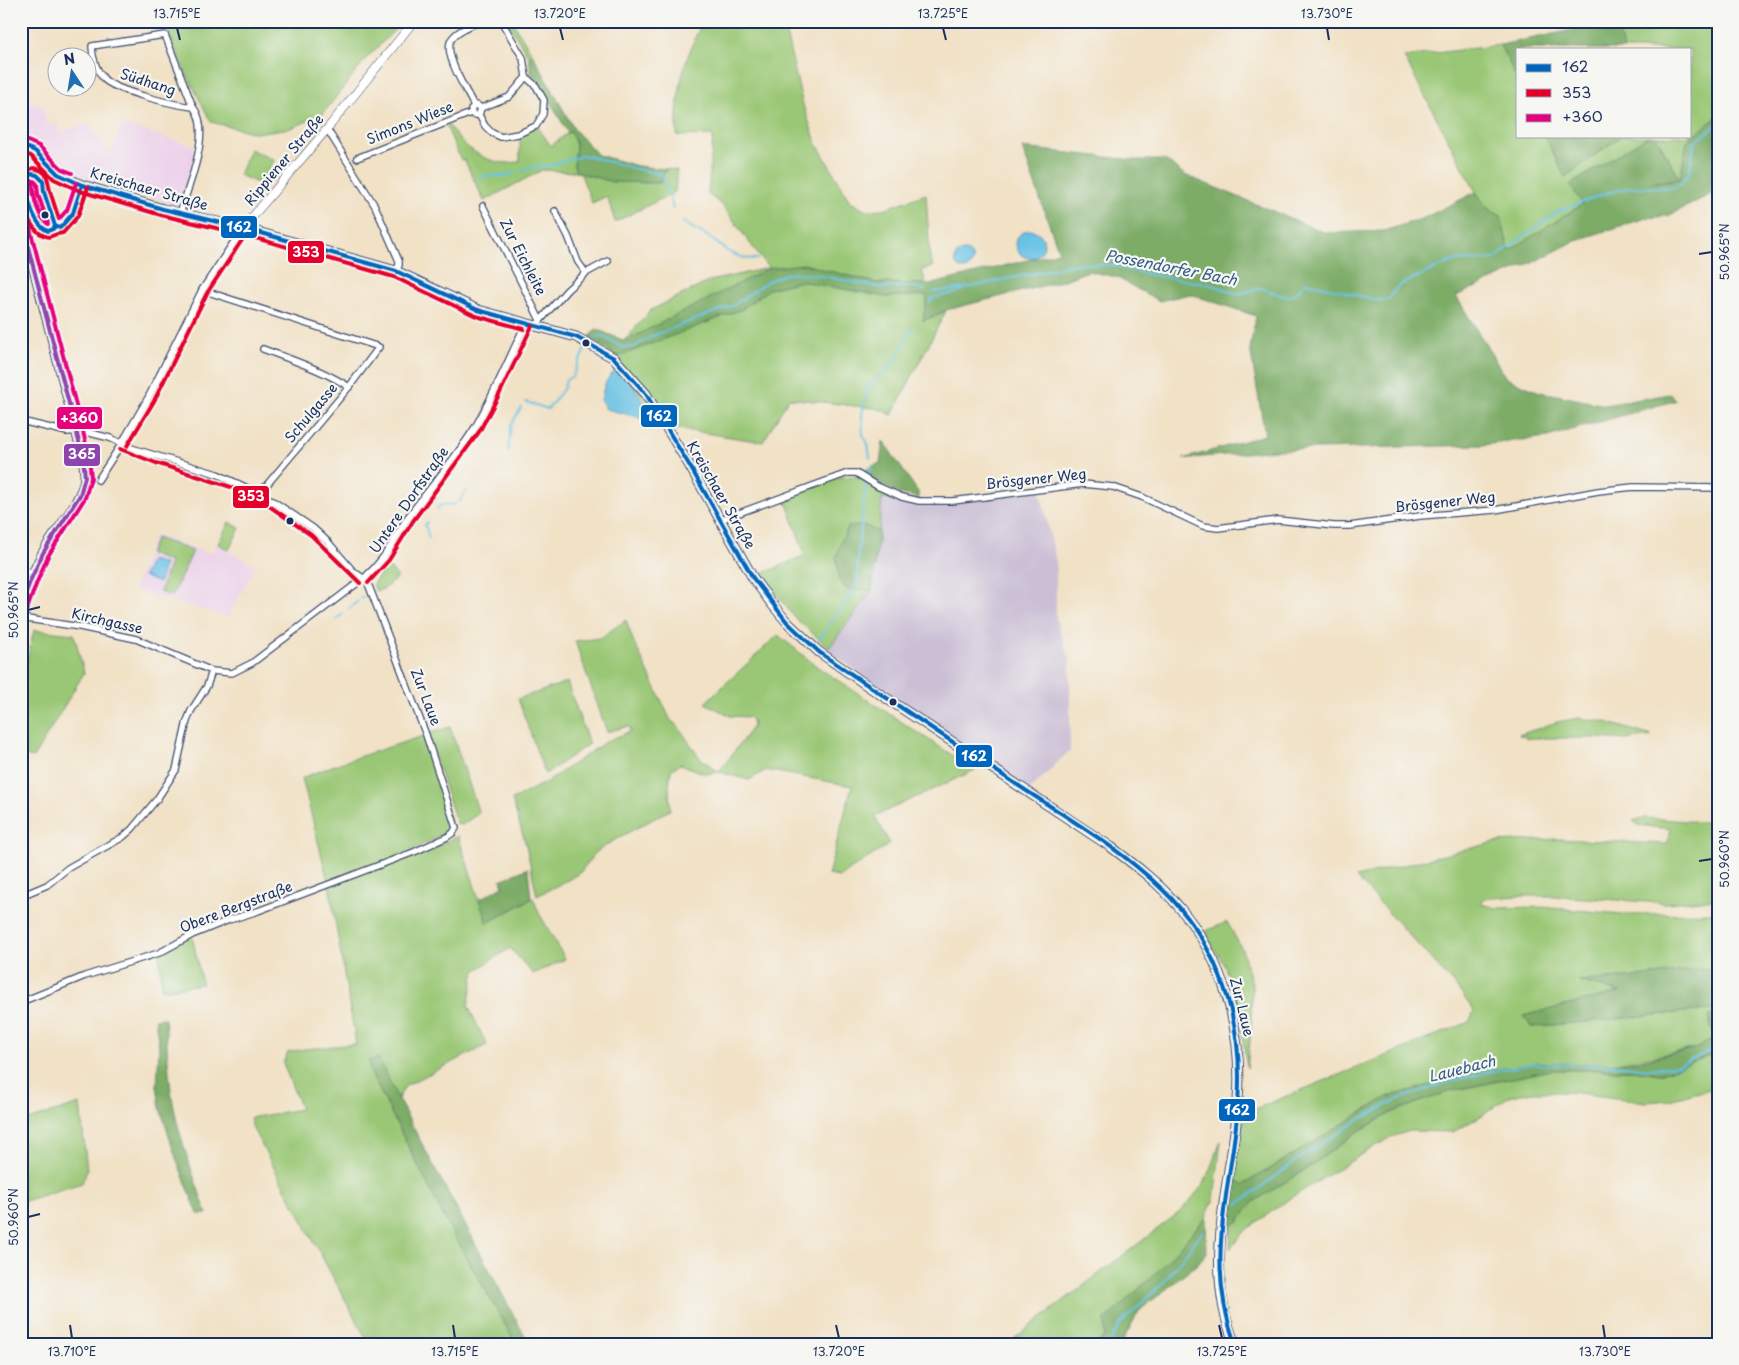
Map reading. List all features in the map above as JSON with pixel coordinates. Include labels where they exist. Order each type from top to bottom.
[{"type":"main road","name":"Kreischaer Straße","points":[[21,145],[35,151],[58,174],[82,185],[396,271],[478,310],[526,323],[538,323],[576,337],[614,358],[646,394],[691,468],[753,578],[787,622],[819,652],[1002,775]]},
{"type":"main road","points":[[21,219],[81,432],[85,478],[82,490],[44,552],[21,606]]},
{"type":"main road","name":"Zur Laue","points":[[1002,775],[1111,847],[1145,873],[1179,906],[1197,931],[1214,961],[1227,993],[1237,1040],[1238,1100],[1220,1223],[1219,1253],[1220,1284],[1228,1327],[1235,1344]]},
{"type":"street","name":"Simons Wiese","points":[[474,106],[450,57],[450,41],[458,32],[481,21]]},
{"type":"street","points":[[501,21],[523,58],[526,77],[536,86],[544,100],[543,114],[536,126],[518,134],[501,137],[492,133],[485,126],[479,115],[481,108],[509,97],[526,77]]},
{"type":"street","name":"Rippiener Straße","points":[[98,480],[148,398],[202,290],[243,228],[327,129],[411,22]]},
{"type":"street","name":"Südhang","points":[[180,213],[200,147],[202,132],[198,113],[164,35],[92,46],[92,54],[97,68],[105,80],[116,87],[178,105],[194,107]]},
{"type":"street","name":"Simons Wiese","points":[[474,106],[477,105],[481,108]]},
{"type":"street","name":"Simons Wiese","points":[[471,113],[470,110],[474,106]]},
{"type":"street","name":"Simons Wiese","points":[[357,158],[471,113],[479,115]]},
{"type":"street","points":[[327,129],[375,206],[398,261],[399,265],[396,271]]},
{"type":"street","name":"Zur Eichleite","points":[[483,206],[538,323],[567,290],[586,273],[608,261]]},
{"type":"street","points":[[555,211],[568,236],[578,262],[586,273]]},
{"type":"street","name":"Schulgasse","points":[[202,290],[378,348],[349,387],[260,493]]},
{"type":"street","name":"Untere Dorfstraße","points":[[212,671],[232,673],[252,663],[376,568],[385,557],[403,525],[473,430],[526,323]]},
{"type":"street","points":[[264,349],[294,360],[349,387]]},
{"type":"street","points":[[21,420],[67,432],[81,432],[110,438],[217,474],[260,493],[313,528],[353,571],[364,578]]},
{"type":"street","name":"Brösgener Weg","points":[[720,520],[848,472],[856,473],[877,486],[902,497],[919,501],[953,501],[1083,484],[1113,487],[1142,497],[1203,526],[1218,528],[1278,520],[1350,526],[1420,516],[1496,510],[1624,488],[1718,488]]},
{"type":"street","points":[[21,570],[33,574]]},
{"type":"street","name":"Zur Laue","points":[[364,578],[367,581],[426,735],[456,828]]},
{"type":"street","name":"Kirchgasse","points":[[21,618],[80,627],[136,639],[212,671]]},
{"type":"street","points":[[21,896],[47,885],[68,868],[123,837],[132,829],[157,799],[176,770],[187,721],[207,686],[212,671]]},
{"type":"street","name":"Obere Bergstraße","points":[[21,1002],[85,976],[158,953],[192,935],[229,920],[258,911],[414,852],[447,837],[456,828]]},
{"type":"shaded area","points":[[29,103],[42,105],[48,125],[57,122],[60,132],[89,124],[111,153],[122,124],[196,147],[179,206],[84,177],[61,166],[48,150],[40,144],[21,136],[21,105]]},
{"type":"shaded area","points":[[1040,490],[1056,561],[1056,619],[1070,660],[1070,750],[1030,790],[934,726],[827,650],[872,590],[882,498],[953,501]]},
{"type":"shaded area","points":[[155,535],[211,554],[216,544],[256,566],[228,617],[133,590]]},
{"type":"green space","points":[[165,21],[209,21],[209,24],[167,29]]},
{"type":"green space","points":[[212,21],[398,21],[398,27],[364,61],[322,115],[291,128],[256,133],[211,122],[181,63],[168,31],[212,27]]},
{"type":"green space","points":[[506,21],[512,21],[533,55],[529,57]]},
{"type":"green space","points":[[703,21],[783,21],[803,105],[816,142],[849,200],[864,210],[884,209],[926,194],[930,257],[933,267],[922,270],[926,284],[876,283],[803,264],[624,341],[651,310],[710,281],[768,268],[723,206],[708,194],[713,135],[677,136],[679,91],[682,77],[696,35]]},
{"type":"green space","points":[[1604,21],[1658,21],[1619,35],[1624,48],[1516,48],[1516,76],[1500,45],[1592,26]]},
{"type":"green space","points":[[1658,21],[1718,21],[1718,116],[1692,137],[1692,48],[1624,48],[1618,35]]},
{"type":"green space","points":[[1500,45],[1516,76],[1516,138],[1546,138],[1565,177],[1618,138],[1645,138],[1570,185],[1583,204],[1509,251],[1501,216],[1488,209],[1476,192],[1404,57]]},
{"type":"green space","points":[[533,55],[574,129],[598,155],[637,166],[666,169],[660,183],[613,182],[576,172],[574,166],[576,145],[571,132],[568,133],[542,87],[531,73],[529,57]]},
{"type":"green space","points":[[1718,116],[1718,168],[1711,173],[1715,192],[1668,216],[1646,218],[1577,240],[1542,258],[1456,296],[1506,378],[1537,391],[1605,405],[1670,394],[1677,400],[1547,437],[1482,445],[1275,450],[1183,459],[1265,435],[1250,348],[1256,316],[1190,294],[1159,301],[1116,277],[1088,271],[1062,281],[946,310],[923,321],[927,295],[886,297],[801,281],[769,289],[742,309],[617,357],[589,338],[596,329],[625,341],[769,268],[803,264],[876,283],[933,284],[1059,252],[1022,148],[1134,160],[1165,160],[1185,175],[1326,233],[1384,231],[1424,218],[1476,192],[1488,209],[1501,216],[1509,251],[1583,204],[1570,185],[1645,138],[1657,138],[1679,178],[1650,183],[1680,179],[1687,141]]},
{"type":"green space","points":[[449,125],[461,141],[479,155],[499,162],[510,163],[520,161],[520,135],[537,126],[551,146],[570,131],[576,145],[574,166],[576,172],[542,170],[484,201],[464,159],[461,160],[446,126]]},
{"type":"green space","points":[[1546,138],[1618,138],[1565,177]]},
{"type":"green space","points":[[1657,138],[1691,138],[1687,141],[1680,179]]},
{"type":"green space","points":[[250,149],[274,160],[262,185],[239,175]]},
{"type":"green space","points":[[666,169],[677,170],[675,192],[615,222],[607,196],[592,203],[580,172],[613,182],[659,183]]},
{"type":"green space","points":[[801,281],[886,297],[928,295],[923,321],[946,311],[892,415],[880,409],[789,398],[763,442],[666,427],[614,358],[742,309],[769,289]]},
{"type":"green space","points":[[883,441],[918,492],[919,498],[898,493],[864,475],[867,469],[880,463]]},
{"type":"green space","points":[[854,476],[861,478],[876,489],[900,499],[882,498],[879,532],[866,526],[848,590],[872,590],[829,648],[794,617],[762,574],[805,555],[785,498],[840,477]]},
{"type":"green space","points":[[229,522],[240,528],[229,550],[218,544]]},
{"type":"green space","points":[[849,526],[866,526],[879,532],[872,590],[848,590],[839,581],[836,557]]},
{"type":"green space","points":[[156,538],[193,551],[172,596],[160,592],[170,562],[149,554]]},
{"type":"green space","points":[[386,567],[390,568],[398,577],[384,589],[376,591],[373,584]]},
{"type":"green space","points":[[626,620],[633,640],[671,721],[677,725],[700,758],[719,772],[706,774],[680,764],[671,770],[669,786],[670,810],[596,852],[579,874],[537,896],[526,845],[512,800],[548,781],[607,741],[631,731],[628,726],[607,732],[575,641],[600,638]]},
{"type":"green space","points":[[34,630],[74,634],[84,673],[33,758],[21,755],[21,687]]},
{"type":"green space","points":[[778,635],[819,668],[975,770],[875,816],[890,844],[839,877],[828,875],[852,786],[766,770],[749,780],[719,772],[753,726],[752,720],[749,717],[730,716],[705,703]]},
{"type":"green space","points":[[567,682],[589,744],[545,774],[518,699]]},
{"type":"green space","points":[[1579,718],[1606,722],[1652,736],[1626,740],[1529,738],[1519,735],[1557,722]]},
{"type":"green space","points":[[450,727],[479,813],[462,825],[457,824],[427,734]]},
{"type":"green space","points":[[423,736],[450,820],[449,831],[374,870],[416,855],[458,836],[487,923],[533,898],[539,913],[565,959],[533,974],[510,948],[475,971],[468,1006],[487,1045],[405,1086],[398,1099],[378,1058],[370,1071],[445,1219],[516,1344],[369,1344],[253,1129],[250,1118],[301,1109],[283,1063],[288,1052],[356,1044],[329,885],[302,778],[340,763]]},
{"type":"green space","points":[[1643,818],[1718,823],[1718,899],[1664,903],[1554,896],[1516,896],[1484,899],[1481,904],[1497,908],[1541,907],[1623,914],[1718,913],[1718,967],[1638,977],[1581,981],[1621,992],[1524,1016],[1532,1027],[1718,1009],[1718,1014],[1708,1017],[1715,1038],[1698,1048],[1612,1064],[1536,1063],[1387,1097],[1243,1185],[1233,1178],[1233,1165],[1245,1113],[1469,1022],[1474,1011],[1458,989],[1356,877],[1496,842],[1557,839],[1666,844],[1671,829],[1638,825],[1633,821]]},
{"type":"green space","points":[[528,868],[531,899],[487,923],[479,900],[503,886],[501,880]]},
{"type":"green space","points":[[1227,922],[1242,949],[1252,984],[1251,1031],[1247,1068],[1239,1013],[1232,987],[1222,961],[1206,931]]},
{"type":"green space","points":[[192,935],[202,984],[162,990],[159,953]]},
{"type":"green space","points":[[1718,967],[1718,1009],[1532,1027],[1523,1016],[1620,992],[1579,981],[1638,977]]},
{"type":"green space","points":[[1718,1014],[1718,1057],[1708,1056],[1660,1074],[1633,1070],[1551,1070],[1450,1091],[1393,1112],[1357,1132],[1311,1166],[1253,1202],[1238,1222],[1231,1225],[1233,1178],[1243,1185],[1387,1097],[1473,1073],[1536,1063],[1612,1064],[1638,1061],[1698,1048],[1715,1038],[1708,1016]]},
{"type":"green space","points":[[165,1018],[170,1082],[177,1122],[207,1214],[198,1214],[176,1158],[160,1108],[157,1086],[159,1048],[155,1019]]},
{"type":"green space","points":[[1708,1056],[1718,1057],[1718,1087],[1669,1100],[1646,1102],[1570,1092],[1534,1092],[1509,1096],[1486,1113],[1453,1132],[1409,1131],[1389,1138],[1289,1199],[1246,1230],[1230,1249],[1231,1225],[1238,1222],[1253,1202],[1311,1166],[1357,1132],[1393,1112],[1450,1091],[1551,1070],[1633,1070],[1660,1074]]},
{"type":"green space","points":[[378,1058],[529,1344],[516,1344],[445,1219],[370,1071],[369,1061]]},
{"type":"green space","points":[[80,1104],[87,1170],[82,1183],[21,1202],[21,1122]]},
{"type":"green space","points":[[1221,1141],[1214,1199],[1206,1217],[1097,1344],[1007,1344],[1181,1211],[1204,1184]]},
{"type":"green space","points":[[1206,1217],[1207,1253],[1195,1266],[1139,1311],[1121,1344],[1097,1344],[1105,1336],[1105,1320],[1162,1267]]},
{"type":"water","points":[[1030,230],[1040,234],[1044,244],[1040,254],[1030,258],[1020,254],[1016,244],[1020,234]]},
{"type":"water","points":[[960,251],[968,251],[973,256],[971,267],[960,269],[955,264],[955,256]]},
{"type":"water","points":[[618,369],[635,388],[653,418],[645,419],[606,409],[601,401],[604,387],[610,376]]},
{"type":"water","points":[[151,560],[164,564],[159,583],[143,576]]},
{"type":"waterway","name":"Possendorfer Bach","points":[[933,292],[966,288],[1076,264],[1112,265],[1142,273],[1212,285],[1238,294],[1261,288],[1286,297],[1299,290],[1305,282],[1377,300],[1389,300],[1400,285],[1453,261],[1494,259],[1559,211],[1610,192],[1633,187],[1673,188],[1680,184],[1689,174],[1694,143],[1718,124]]},
{"type":"waterway","points":[[521,171],[539,166],[547,166],[584,155],[663,175],[673,208]]},
{"type":"waterway","points":[[479,176],[503,176],[515,173]]},
{"type":"waterway","points":[[683,222],[735,255],[749,259],[758,259]]},
{"type":"waterway","name":"Possendorfer Bach","points":[[595,338],[602,336],[622,347],[634,347],[652,336],[734,305],[768,281],[785,274],[795,273],[822,276],[883,288],[912,286],[924,290]]},
{"type":"waterway","points":[[930,302],[932,298],[964,289]]},
{"type":"waterway","points":[[870,458],[868,444],[863,435],[862,415],[865,397],[871,383],[885,373],[901,351],[906,338],[913,328]]},
{"type":"waterway","name":"Possendorfer Bach","points":[[526,402],[548,409],[564,388],[566,380],[573,376],[586,347]]},
{"type":"waterway","name":"Possendorfer Bach","points":[[508,452],[511,425],[521,408]]},
{"type":"waterway","points":[[868,474],[872,466]]},
{"type":"waterway","points":[[820,638],[857,584],[858,553],[866,482]]},
{"type":"waterway","name":"Possendorfer Bach","points":[[459,502],[466,491]]},
{"type":"waterway","name":"Possendorfer Bach","points":[[437,509],[441,505],[455,504]]},
{"type":"waterway","name":"Possendorfer Bach","points":[[427,522],[425,525],[429,538]]},
{"type":"waterway","name":"Possendorfer Bach","points":[[349,609],[358,601]]},
{"type":"waterway","name":"Possendorfer Bach","points":[[339,617],[344,613]]},
{"type":"waterway","name":"Lauebach","points":[[1238,1204],[1303,1156],[1362,1118],[1394,1101],[1441,1084],[1487,1072],[1533,1064],[1613,1065],[1648,1069],[1678,1066],[1718,1047]]},
{"type":"waterway","name":"Lauebach","points":[[1109,1344],[1120,1324],[1164,1282],[1203,1231]]},
{"type":"transit line","name":"+360","points":[[23,139],[39,146],[62,169],[72,173]]},
{"type":"transit line","name":"162","points":[[21,145],[35,151],[58,174],[82,185],[163,209],[243,228],[396,271],[478,310],[576,337],[614,358],[646,394],[691,468],[753,578],[787,622],[819,652],[1110,846],[1163,890],[1181,909],[1209,952],[1220,976],[1234,1025],[1239,1077],[1237,1112],[1221,1242],[1221,1275],[1225,1309],[1235,1344]]},
{"type":"transit line","name":"353","points":[[21,152],[31,156],[54,179],[80,191],[161,215],[241,234],[394,277],[476,316],[524,329]]},
{"type":"transit line","name":"353","points":[[21,174],[33,168],[45,173],[59,219]]},
{"type":"transit line","name":"162","points":[[32,174],[37,175],[43,181],[44,192],[55,226],[48,231],[38,222],[31,208],[26,178],[32,174]]},
{"type":"transit line","name":"+360","points":[[32,181],[37,184],[38,194],[48,224],[38,210],[32,181]]},
{"type":"transit line","name":"+360","points":[[59,219],[67,210],[76,183]]},
{"type":"transit line","name":"162","points":[[55,226],[60,228],[73,213],[82,185]]},
{"type":"transit line","name":"353","points":[[21,194],[29,220],[37,231],[49,237],[63,233],[78,216],[88,187]]},
{"type":"transit line","name":"+360","points":[[27,217],[89,455],[91,478],[85,498],[48,556],[27,609]]},
{"type":"transit line","name":"365","points":[[21,220],[83,457],[85,477],[80,495],[43,553],[21,606]]},
{"type":"transit line","name":"353","points":[[127,446],[154,401],[207,293],[248,231]]},
{"type":"transit line","name":"353","points":[[368,583],[389,560],[413,521],[479,432],[532,326]]},
{"type":"transit line","name":"353","points":[[120,449],[156,463],[231,487],[265,503],[311,535],[360,583]]}]
